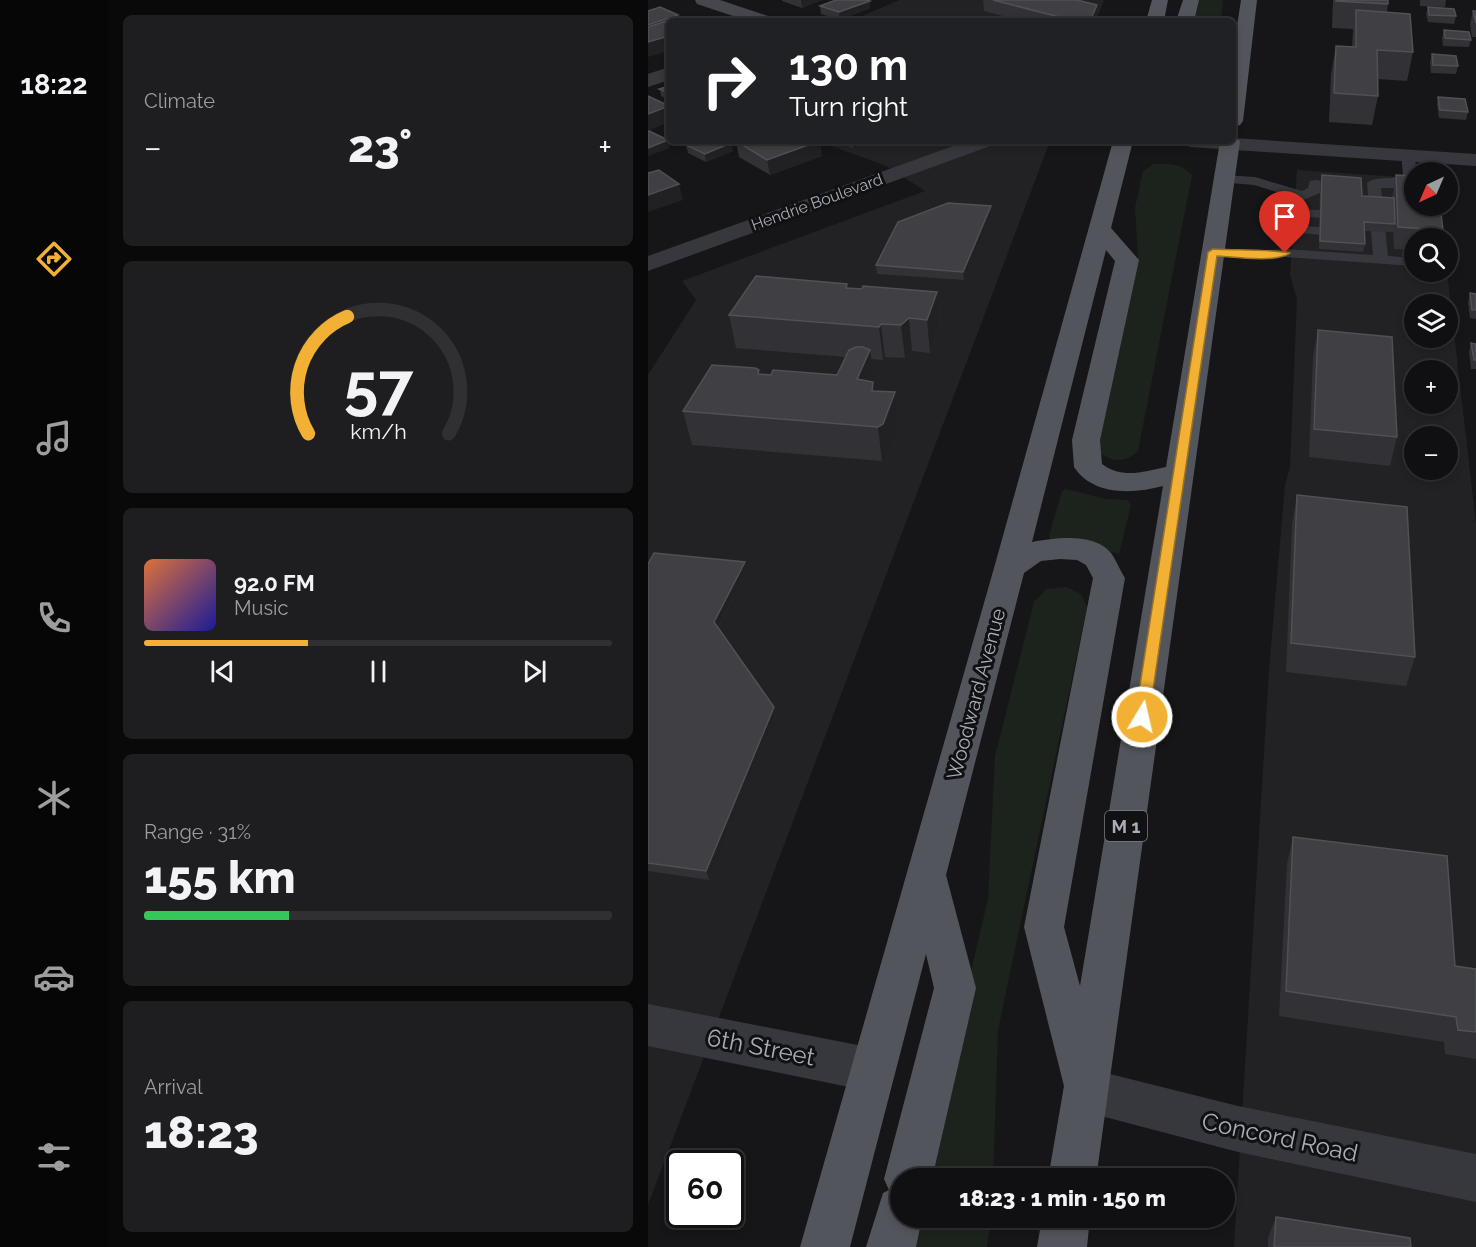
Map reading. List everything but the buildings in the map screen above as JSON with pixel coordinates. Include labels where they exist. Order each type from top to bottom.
[{"type":"main road","points":[[1186,18],[1191,0]]},
{"type":"main road","name":"M 1","points":[[1236,72],[1247,2]]},
{"type":"main road","name":"Woodward Avenue","points":[[825,1247],[1010,568],[1122,144]]},
{"type":"main road","name":"M 1","points":[[1074,1168],[1230,144]]},
{"type":"main road","points":[[1100,229],[1127,260],[1086,440],[1088,467],[1099,478],[1122,483],[1179,472]]},
{"type":"main road","points":[[1010,568],[1033,552],[1060,548],[1083,550],[1098,558],[1109,578],[1044,927],[1086,1090]]},
{"type":"main road","points":[[911,1168],[955,988],[927,874]]},
{"type":"main road","points":[[891,1247],[896,1228]]},
{"type":"main road","points":[[1062,1247],[1065,1228]]},
{"type":"street","points":[[703,0],[756,18]]},
{"type":"street","points":[[648,81],[666,74]]},
{"type":"street","points":[[1236,137],[1476,160]]},
{"type":"street","name":"Hendrie Boulevard","points":[[648,264],[978,144]]},
{"type":"street","name":"6th Street","points":[[648,1024],[873,1070]]},
{"type":"street","name":"Concord Road","points":[[1086,1090],[1238,1129],[1476,1178]]},
{"type":"lane","points":[[1303,202],[1374,199],[1393,184],[1410,177],[1408,154]]},
{"type":"lane","points":[[1224,179],[1255,181],[1303,202],[1345,201]]},
{"type":"lane","points":[[1303,243],[1303,202],[1315,190],[1315,184],[1374,199]]},
{"type":"lane","points":[[1374,199],[1380,248]]},
{"type":"lane","points":[[1303,243],[1380,248]]},
{"type":"lane","points":[[1213,252],[1303,243],[1380,248],[1404,258]]},
{"type":"shaded area","points":[[899,0],[1104,0],[1097,18],[858,18]]},
{"type":"shaded area","points":[[1198,0],[1223,0],[1221,18],[1194,18]]},
{"type":"shaded area","points":[[826,144],[1049,144],[669,1150],[666,1150],[666,1157],[648,1205],[648,375],[696,300],[682,281],[925,191],[886,166]]},
{"type":"shaded area","points":[[1154,164],[1179,166],[1192,175],[1138,451],[1127,458],[1115,460],[1098,451],[1094,446],[1138,257],[1135,208],[1143,171]]},
{"type":"shaded area","points":[[1297,170],[1404,177],[1404,216],[1442,216],[1443,228],[1404,228],[1404,282],[1448,282],[1450,294],[1404,294],[1404,348],[1456,348],[1457,360],[1404,360],[1404,414],[1458,414],[1458,368],[1476,524],[1476,1247],[1234,1247],[1269,670],[1285,485],[1290,467],[1297,299],[1290,275]]},
{"type":"shaded area","points":[[1066,489],[1106,499],[1128,500],[1131,505],[1119,554],[1051,541],[1049,536],[1062,491]]},
{"type":"shaded area","points":[[1066,587],[1081,594],[1087,607],[998,1030],[993,1168],[925,1168],[988,899],[995,756],[1034,602],[1046,589]]},
{"type":"shaded area","points":[[911,1228],[990,1228],[987,1247],[906,1247]]},
{"type":"route","points":[[1142,717],[1213,252],[1251,255],[1285,253]]}]
